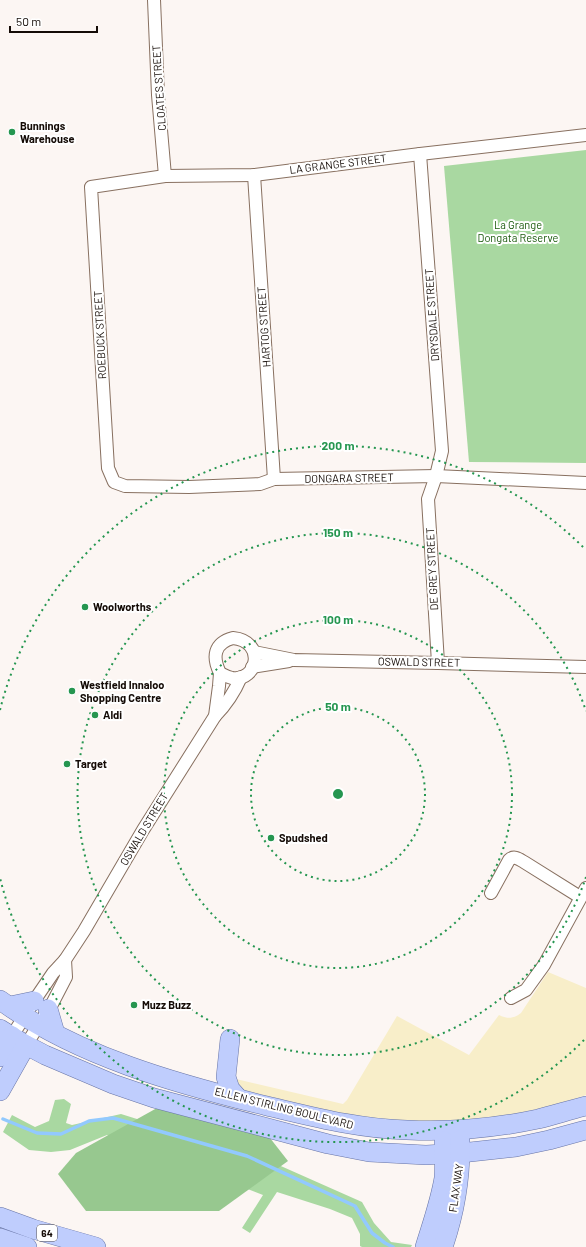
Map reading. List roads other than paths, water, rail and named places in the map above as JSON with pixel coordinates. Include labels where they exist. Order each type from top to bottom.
[{"type":"main road","points":[[18,1012],[41,1005],[55,1034]]},
{"type":"main road","name":"ELLEN STIRLING BOULEVARD","points":[[18,1012],[55,1034],[123,1064],[238,1098],[314,1117],[359,1126],[407,1130],[452,1130],[522,1122],[586,1106]]},
{"type":"main road","name":"ELLEN STIRLING BOULEVARD","points":[[13,1037],[45,1055],[100,1079],[154,1098],[328,1144],[369,1152],[416,1155],[453,1154],[516,1147],[586,1130]]},
{"type":"main road","name":"OSWALD STREET","points":[[0,1057],[13,1037]]},
{"type":"main road","name":"OSWALD STREET","points":[[0,1090],[13,1037]]},
{"type":"main road","points":[[230,1038],[226,1077],[230,1089],[238,1098]]},
{"type":"main road","name":"FLAX WAY","points":[[443,1247],[456,1202],[460,1177],[453,1154],[452,1130]]},
{"type":"main road","name":"FLAX WAY","points":[[425,1247],[437,1209],[444,1178],[453,1154]]},
{"type":"main road","name":"64","points":[[0,1217],[33,1229],[96,1247]]},
{"type":"main road","name":"64","points":[[0,1238],[27,1247]]},
{"type":"street","name":"CLOATES STREET","points":[[154,0],[158,95],[165,176]]},
{"type":"street","name":"LA GRANGE STREET","points":[[91,187],[165,176],[254,175],[586,135]]},
{"type":"street","name":"DRYSDALE STREET","points":[[420,154],[442,451],[436,476]]},
{"type":"street","name":"HARTOG STREET","points":[[254,175],[274,479]]},
{"type":"street","name":"ROEBUCK STREET","points":[[91,187],[108,468],[114,482]]},
{"type":"street","name":"DONGARA STREET","points":[[114,482],[125,486],[189,487],[260,484],[274,479],[436,476],[586,482]]},
{"type":"street","name":"DE GREY STREET","points":[[436,476],[428,499],[438,662]]},
{"type":"street","points":[[215,716],[235,691],[242,677],[249,672],[254,662],[254,652],[246,641],[233,638],[226,640],[221,644],[215,655],[215,662],[220,673],[232,678],[242,677]]},
{"type":"street","name":"OSWALD STREET","points":[[254,652],[294,660],[438,662],[586,667]]},
{"type":"street","points":[[252,667],[294,660]]},
{"type":"street","name":"OSWALD STREET","points":[[41,1005],[53,973],[65,960],[84,931],[143,830],[215,716],[220,673]]},
{"type":"street","points":[[491,893],[509,860],[512,858],[524,862],[583,892],[544,965],[526,990],[511,998]]},
{"type":"street","name":"OSWALD STREET","points":[[13,1037],[18,1012],[41,1005],[66,977],[65,960]]},
{"type":"waterway","points":[[3,1119],[37,1133],[61,1134],[89,1121],[113,1118],[247,1156],[355,1206],[372,1233],[393,1247]]},
{"type":"place","name":"Bunnings Warehouse","points":[[12,132]]},
{"type":"place","name":"Woolworths","points":[[85,607]]},
{"type":"place","name":"Westfield Innaloo Shopping Centre","points":[[72,691]]},
{"type":"place","name":"Aldi","points":[[95,715]]},
{"type":"place","name":"Target","points":[[67,764]]},
{"type":"place","name":"Spudshed","points":[[271,838]]},
{"type":"place","name":"Muzz Buzz","points":[[134,1005]]},
{"type":"park label","name":"La Grange Dongata Reserve","points":[[518,231]]}]
